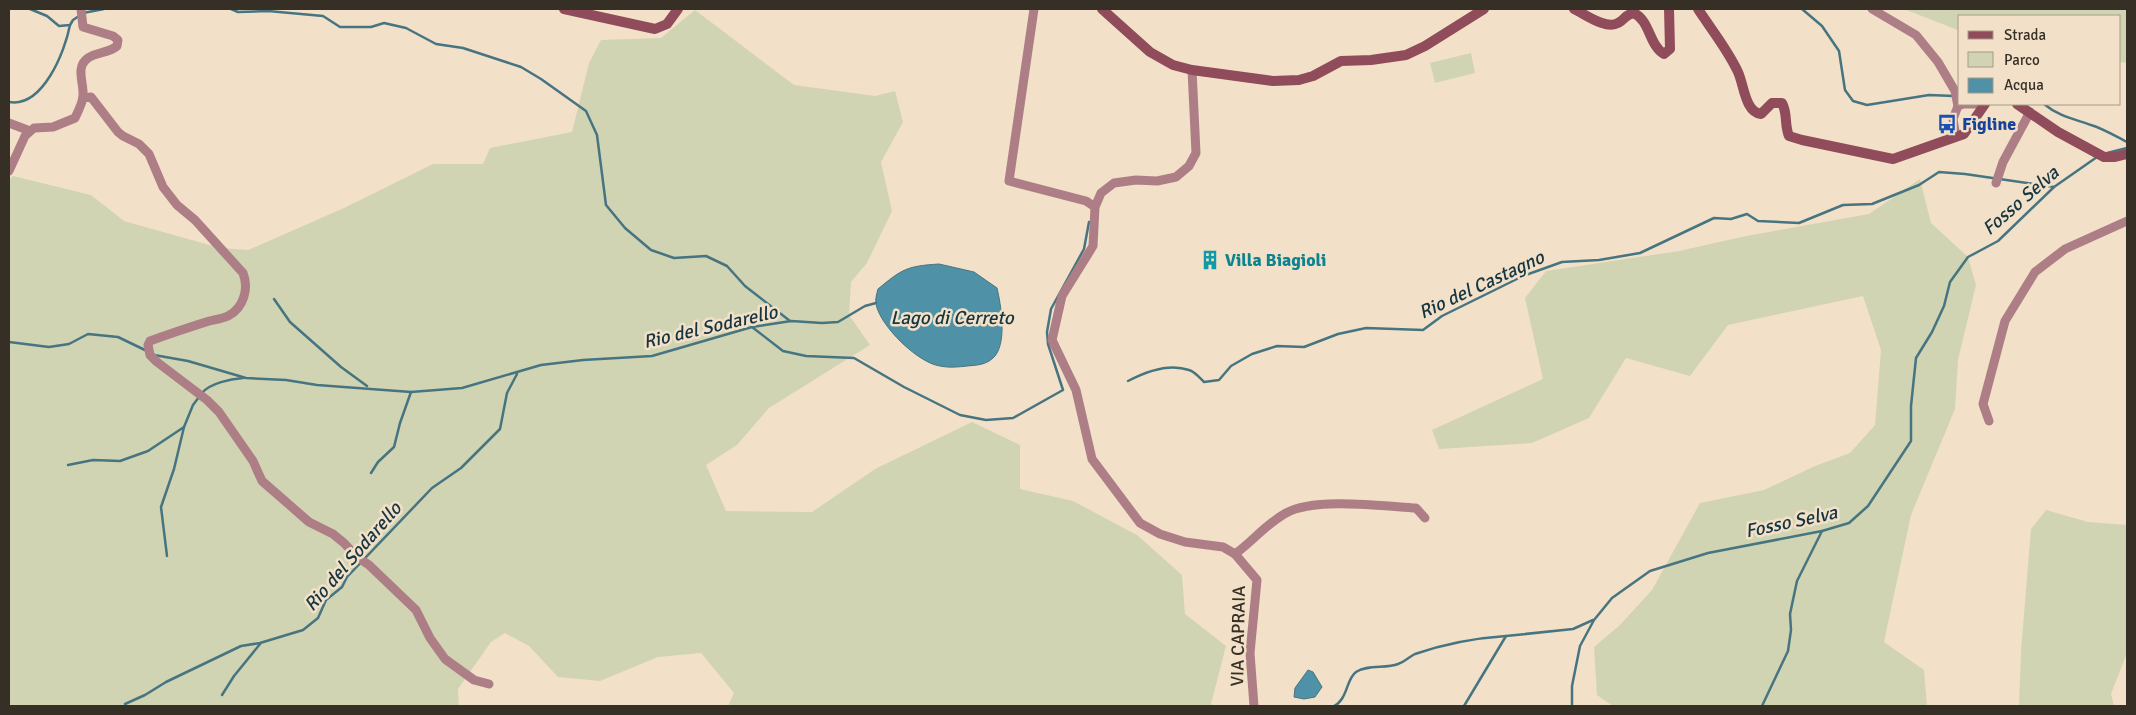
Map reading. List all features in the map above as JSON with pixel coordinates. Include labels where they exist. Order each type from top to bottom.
[{"type":"street","points":[[564,9],[655,29],[667,24],[678,9]]},
{"type":"street","points":[[1034,9],[1009,181],[1086,202],[1095,207],[1101,193],[1114,183],[1176,177],[1189,166],[1196,153],[1192,70]]},
{"type":"street","points":[[1102,9],[1160,59],[1172,65],[1192,70],[1273,81],[1299,80],[1313,76],[1341,61],[1372,60],[1406,55],[1425,46],[1484,9]]},
{"type":"street","points":[[1574,9],[1598,21],[1613,25],[1620,22],[1627,14],[1634,12],[1640,16],[1656,49],[1664,54],[1670,49],[1669,9]]},
{"type":"street","points":[[1698,9],[1738,71],[1750,108],[1755,113],[1761,114],[1772,103],[1782,103],[1786,111],[1784,126],[1789,136],[1893,159],[1966,133],[1984,105]]},
{"type":"street","points":[[1872,9],[1916,35],[1938,62],[1956,90],[1957,103],[1953,119],[1956,137]]},
{"type":"street","points":[[9,171],[25,136],[30,131],[34,128],[53,126],[75,118],[83,98],[80,70],[83,63],[88,58],[113,50],[118,46],[118,40],[113,36],[83,26],[81,10]]},
{"type":"street","points":[[83,98],[92,97],[118,132],[139,144],[149,154],[163,187],[177,205],[195,220],[243,273],[246,282],[246,292],[239,306],[228,316],[182,329],[150,341],[148,345],[150,355],[171,374],[207,400],[219,412],[254,461],[262,481],[309,522],[333,534],[344,543],[356,557],[369,565],[416,610],[430,638],[445,659],[474,680],[489,684]]},
{"type":"street","points":[[2019,105],[2058,132],[2104,156],[2115,157],[2127,154]]},
{"type":"street","points":[[1998,179],[2003,162],[2030,112]]},
{"type":"street","points":[[9,124],[30,131]]},
{"type":"street","name":"VIA CAPRAIA","points":[[1095,207],[1093,246],[1062,296],[1052,340],[1076,390],[1092,459],[1140,523],[1160,534],[1185,542],[1223,547],[1235,554],[1257,580],[1250,653],[1254,706]]},
{"type":"street","points":[[1989,421],[1983,404],[2005,321],[2035,272],[2065,249],[2127,221]]},
{"type":"street","points":[[1235,554],[1264,528],[1288,512],[1300,508],[1341,505],[1416,508],[1425,518]]},
{"type":"green space","points":[[1904,9],[2127,9],[2127,63],[2121,62],[2121,15],[1958,15],[1958,30]]},
{"type":"green space","points":[[695,10],[794,85],[875,96],[895,91],[903,122],[881,162],[892,211],[867,263],[851,282],[849,315],[870,345],[769,408],[737,445],[706,465],[726,511],[812,512],[875,469],[972,422],[1020,445],[1020,489],[1073,501],[1137,535],[1182,575],[1185,614],[1226,646],[1211,704],[1213,706],[728,706],[734,693],[701,653],[658,657],[600,681],[558,677],[529,646],[505,633],[491,642],[458,689],[459,706],[9,706],[9,180],[13,176],[91,195],[124,221],[220,248],[248,250],[344,208],[433,164],[483,164],[490,148],[572,132],[589,63],[601,40],[661,38]]},
{"type":"green space","points":[[1471,53],[1475,73],[1435,83],[1430,63]]},
{"type":"green space","points":[[1920,179],[1931,223],[1968,257],[1976,285],[1958,360],[1955,409],[1911,515],[1884,642],[1924,670],[1927,706],[1613,706],[1597,695],[1594,647],[1620,625],[1652,590],[1700,503],[1764,490],[1815,466],[1850,453],[1875,425],[1881,350],[1863,296],[1728,325],[1690,376],[1626,358],[1589,418],[1532,443],[1439,449],[1432,430],[1543,379],[1525,298],[1546,271],[1679,251],[1746,236],[1869,214]]},
{"type":"green space","points":[[2046,510],[2088,522],[2127,525],[2127,653],[2111,694],[2114,706],[2019,706],[2021,651],[2031,529]]},
{"type":"water","name":"Lago di Cerreto","points":[[939,264],[974,272],[997,288],[1001,313],[1001,341],[995,356],[986,363],[943,367],[931,363],[911,351],[901,342],[879,313],[876,302],[878,289],[886,282],[906,270],[919,266]]},
{"type":"water","points":[[1308,670],[1313,672],[1322,687],[1315,697],[1304,699],[1294,697],[1295,688]]},
{"type":"waterway","points":[[30,9],[47,16],[59,26],[70,25],[79,16]]},
{"type":"waterway","points":[[83,13],[104,9]]},
{"type":"waterway","points":[[231,9],[238,12],[268,11],[323,16],[340,27],[371,27],[384,23],[406,28],[436,44],[463,48],[521,67],[586,111],[597,135],[606,205],[625,228],[651,250],[674,258],[706,256],[727,266],[745,286],[790,321]]},
{"type":"waterway","points":[[1802,9],[1822,26],[1839,51],[1845,90],[1853,101],[1867,105],[1929,95],[1954,96]]},
{"type":"waterway","points":[[9,102],[21,101],[32,96],[42,87],[50,76],[63,49],[70,25]]},
{"type":"waterway","points":[[2045,105],[2061,114],[2100,128],[2127,142]]},
{"type":"waterway","name":"Fosso Selva","points":[[2107,153],[2127,148]]},
{"type":"waterway","name":"Fosso Selva","points":[[1572,706],[1572,686],[1580,646],[1594,620],[1612,598],[1650,571],[1708,553],[1822,531],[1849,523],[1868,506],[1911,441],[1911,406],[1916,358],[1932,332],[1944,306],[1950,282],[1968,257],[1998,241],[2054,187],[2097,157]]},
{"type":"waterway","name":"Rio del Castagno","points":[[1128,381],[1142,374],[1165,368],[1181,368],[1191,371],[1204,382],[1219,380],[1231,366],[1252,354],[1277,346],[1304,347],[1338,334],[1366,328],[1423,330],[1442,316],[1523,276],[1562,262],[1599,260],[1640,253],[1714,218],[1731,219],[1747,214],[1758,221],[1799,223],[1843,205],[1872,204],[1919,185],[1939,172],[2054,187]]},
{"type":"waterway","points":[[752,327],[783,351],[806,356],[854,358],[904,387],[960,415],[986,420],[1013,418],[1063,390],[1048,344],[1047,332],[1051,309],[1084,249],[1089,222]]},
{"type":"waterway","points":[[274,299],[290,322],[341,367],[367,386]]},
{"type":"waterway","name":"Rio del Sodarello","points":[[154,355],[188,361],[246,378],[411,392],[462,388],[541,365],[583,360],[652,356],[752,327],[791,321],[838,322],[865,306],[876,303]]},
{"type":"waterway","name":"Rio del Sodarello","points":[[9,342],[49,347],[69,344],[88,334],[118,337],[147,351]]},
{"type":"waterway","name":"Rio del Sodarello","points":[[125,704],[241,646],[260,643],[303,630],[318,618],[326,600],[342,587],[347,577],[432,488],[461,468],[500,429],[507,393],[517,374]]},
{"type":"waterway","points":[[202,393],[215,384],[243,378]]},
{"type":"waterway","points":[[371,473],[378,462],[394,447],[411,392]]},
{"type":"waterway","points":[[167,556],[161,507],[174,469],[184,427],[193,405],[199,397]]},
{"type":"waterway","points":[[68,465],[93,460],[120,461],[148,451],[184,427]]},
{"type":"waterway","points":[[1762,706],[1788,651],[1791,630],[1790,614],[1797,581],[1822,531]]},
{"type":"waterway","name":"Fosso Selva","points":[[1464,706],[1506,636],[1573,629],[1593,620]]},
{"type":"waterway","name":"Fosso Selva","points":[[1334,706],[1342,699],[1350,679],[1356,672],[1371,667],[1393,665],[1415,654],[1449,644],[1506,636]]},
{"type":"waterway","points":[[222,695],[234,676],[260,644]]},
{"type":"place","name":"Figline","points":[[1947,124]]},
{"type":"place","name":"Villa Biagioli","points":[[1210,260]]}]
